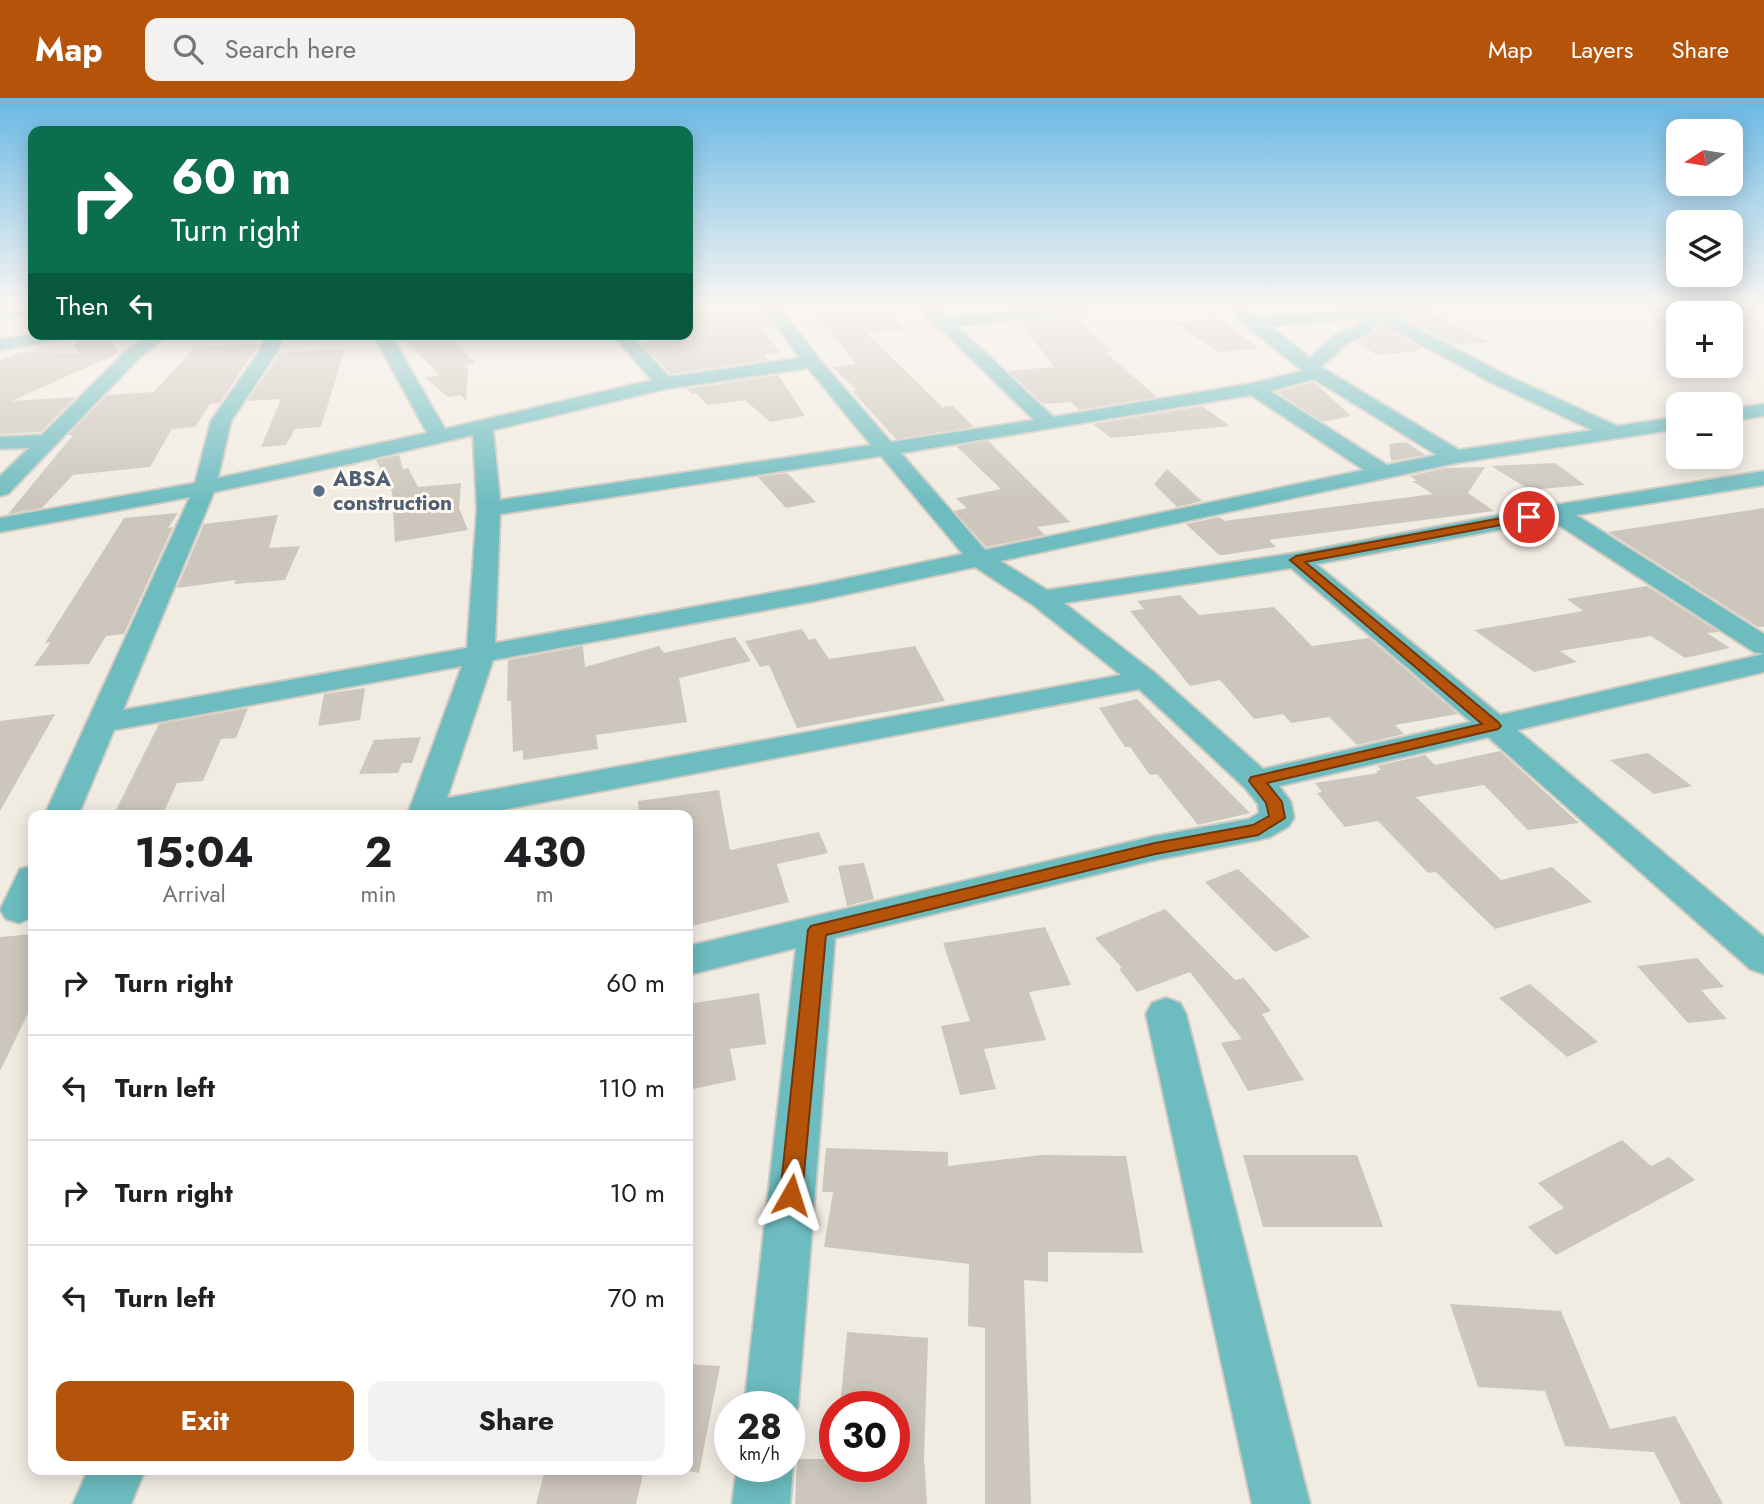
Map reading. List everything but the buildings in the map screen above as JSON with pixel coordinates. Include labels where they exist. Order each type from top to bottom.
[{"type":"street","points":[[0,489],[114,373]]},
{"type":"street","points":[[64,810],[205,488],[221,421],[254,373]]},
{"type":"street","points":[[404,373],[439,436]]},
{"type":"street","points":[[655,373],[665,383]]},
{"type":"street","points":[[0,524],[205,488],[665,383],[738,373]]},
{"type":"street","points":[[693,959],[1155,848],[1258,829],[1277,818],[1274,802],[1256,781],[1145,678],[1042,599],[980,559],[821,373]]},
{"type":"street","points":[[994,373],[1049,424]]},
{"type":"street","points":[[489,509],[1049,424],[1254,389],[1306,373]]},
{"type":"street","points":[[1318,373],[1456,457]]},
{"type":"street","points":[[1487,373],[1613,432]]},
{"type":"street","points":[[1254,389],[1384,473]]},
{"type":"street","points":[[1743,413],[1764,410]]},
{"type":"street","points":[[101,723],[801,595],[1456,457],[1666,425]]},
{"type":"street","points":[[425,810],[481,653],[489,509],[483,426]]},
{"type":"street","points":[[0,443],[46,441]]},
{"type":"street","points":[[1042,599],[1296,560],[1555,512],[1764,478]]},
{"type":"street","points":[[1555,512],[1764,646]]},
{"type":"street","points":[[1296,560],[1764,959]]},
{"type":"street","points":[[1256,781],[1764,663]]},
{"type":"street","points":[[445,810],[1145,678]]},
{"type":"street","points":[[773,1391],[817,930]]},
{"type":"street","points":[[1166,1014],[1281,1504]]},
{"type":"street","points":[[102,1504],[115,1475]]},
{"type":"street","points":[[761,1504],[763,1482]]},
{"type":"place","name":"ABSA construction","points":[[319,491]]},
{"type":"route","points":[[791,1195],[817,930],[1155,848],[1258,829],[1277,818],[1274,802],[1256,781],[1493,726],[1296,560],[1529,517]]}]
